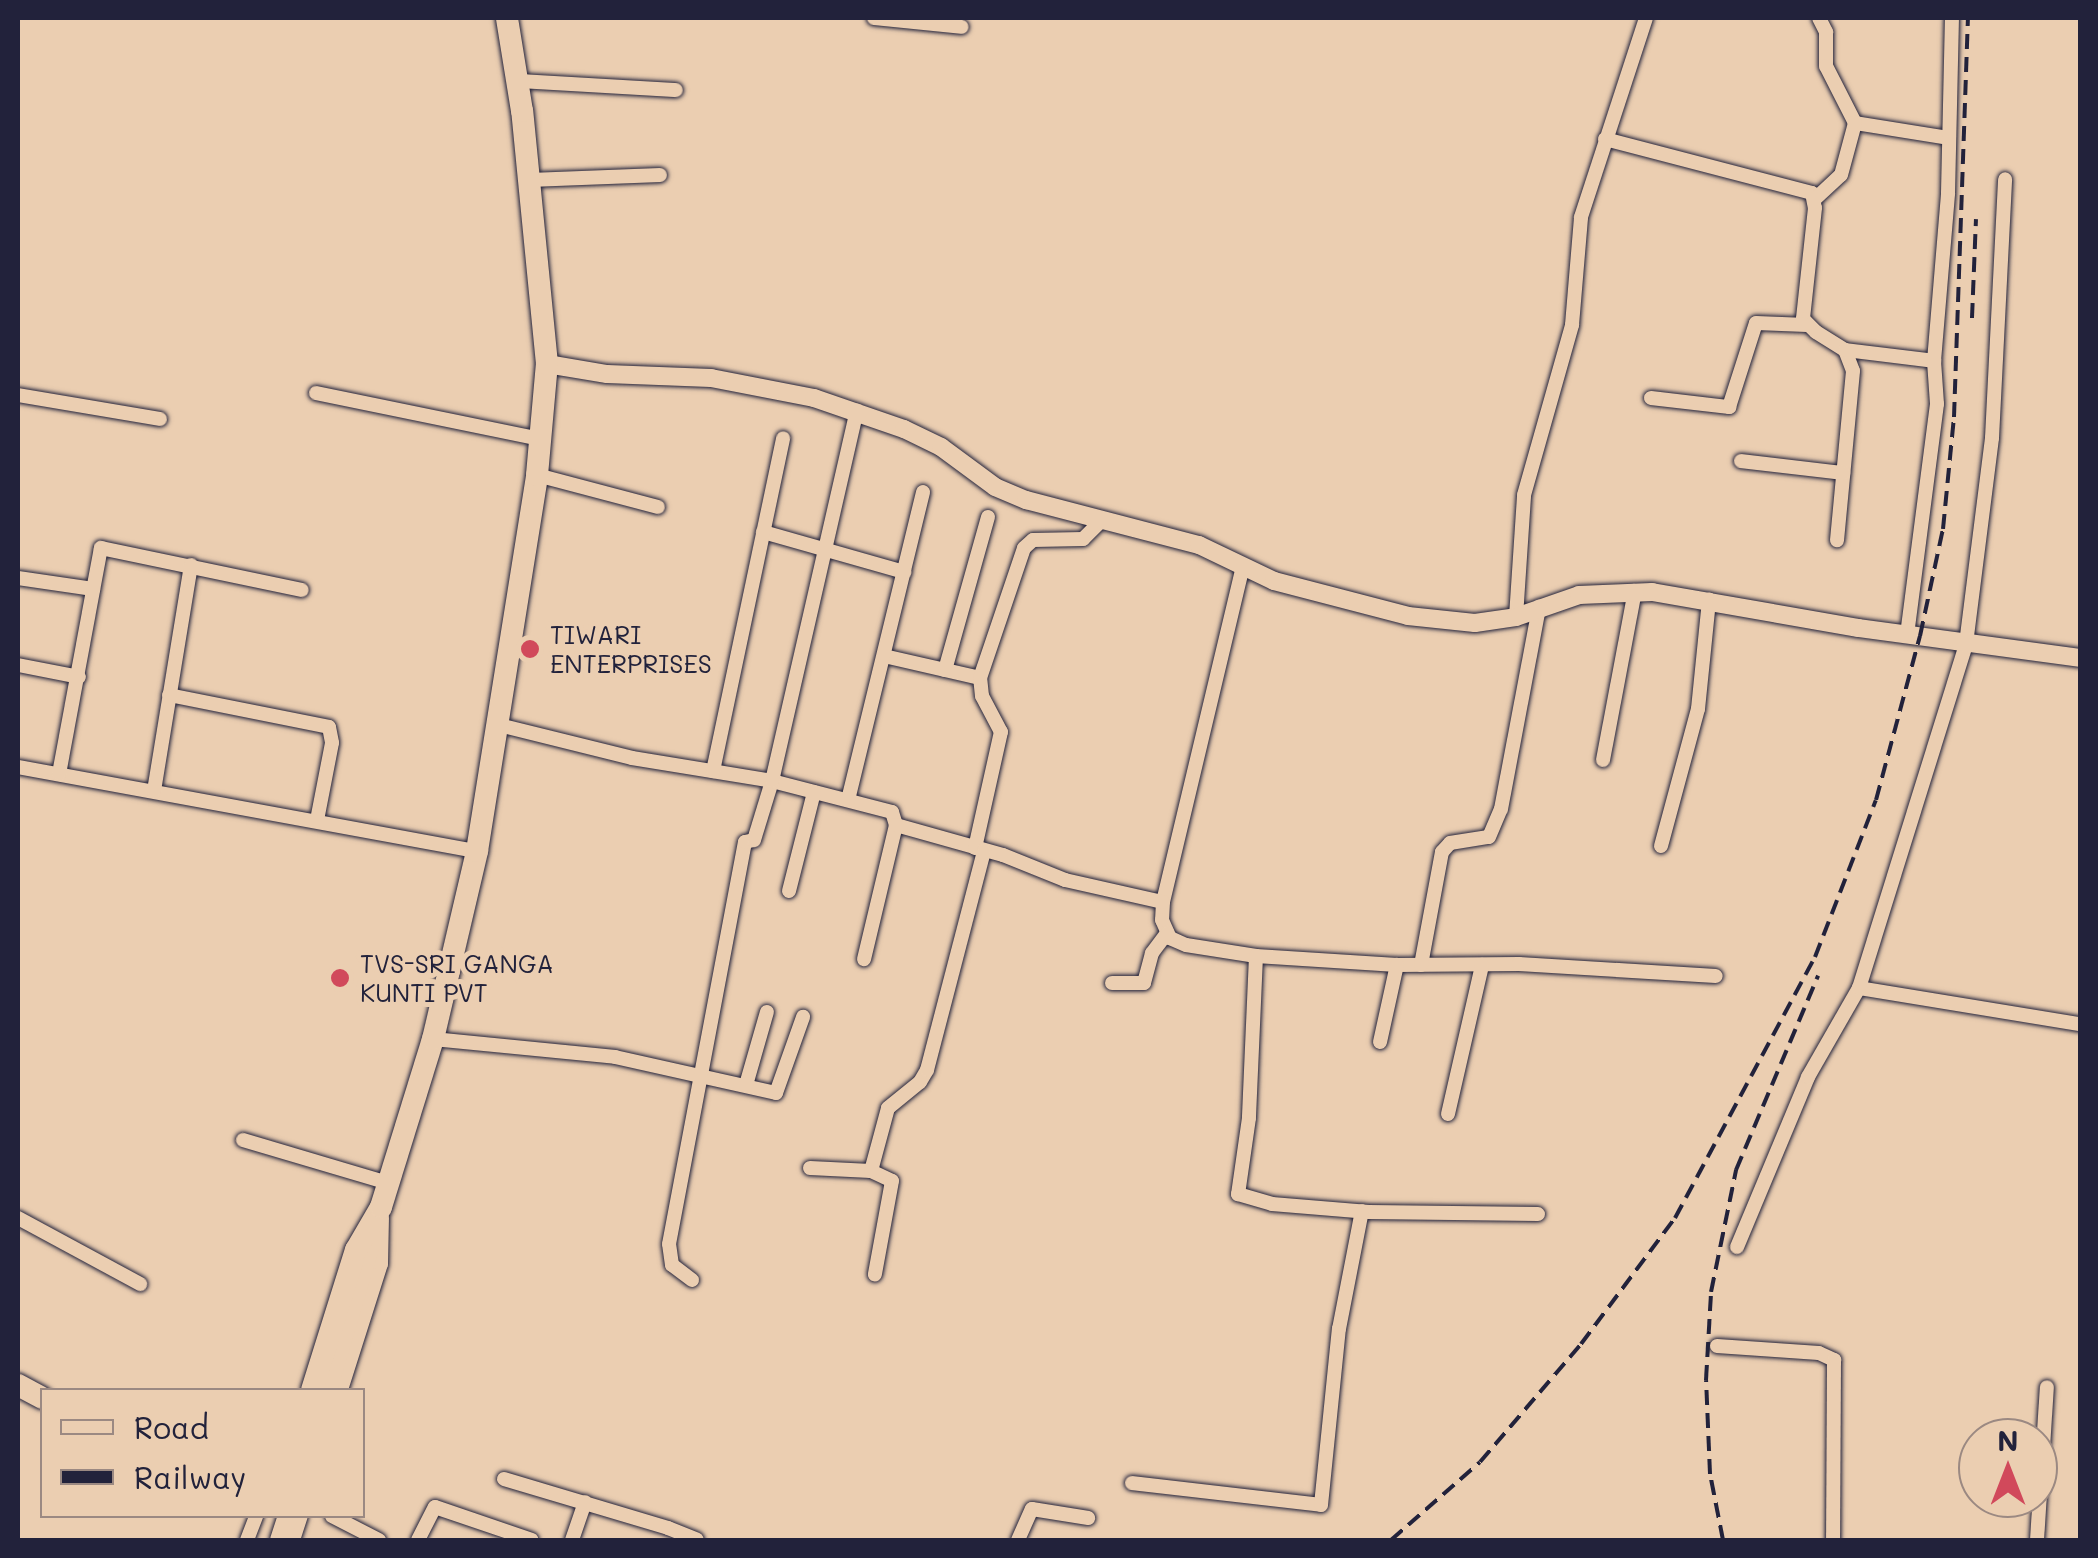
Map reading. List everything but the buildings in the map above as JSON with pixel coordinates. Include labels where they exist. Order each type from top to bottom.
[{"type":"main road","points":[[328,1388],[433,1040],[477,851],[537,475],[548,364],[530,180],[507,18]]},
{"type":"main road","points":[[313,1388],[356,1250],[381,1207]]},
{"type":"main road","points":[[18,1385],[40,1397]]},
{"type":"street","points":[[874,18],[962,27]]},
{"type":"street","points":[[1516,617],[1529,468],[1572,325],[1578,233],[1646,18]]},
{"type":"street","points":[[1807,325],[1803,312],[1815,199],[1841,176],[1854,123],[1826,66],[1826,32],[1819,18]]},
{"type":"street","points":[[1907,635],[1934,438],[1934,361],[1950,138],[1952,18]]},
{"type":"street","points":[[518,81],[676,90]]},
{"type":"street","points":[[1854,123],[1950,138]]},
{"type":"street","points":[[1605,139],[1806,189],[1815,199]]},
{"type":"street","points":[[530,180],[660,175]]},
{"type":"street","points":[[1737,1247],[1808,1078],[1858,988],[1958,642],[1993,423],[2005,178]]},
{"type":"street","points":[[1651,398],[1730,407],[1756,323],[1769,320],[1807,325],[1846,350],[1934,361]]},
{"type":"street","points":[[1837,540],[1853,371],[1846,350]]},
{"type":"street","points":[[548,364],[607,374],[758,384],[857,411],[941,447],[995,487],[1198,545],[1274,581],[1408,616],[1475,623],[1516,617],[1579,596],[1634,591],[2080,658]]},
{"type":"street","points":[[316,393],[541,439]]},
{"type":"street","points":[[18,395],[160,419]]},
{"type":"street","points":[[692,1280],[672,1265],[669,1244],[745,842],[754,840],[772,781],[857,411]]},
{"type":"street","points":[[713,772],[783,438]]},
{"type":"street","points":[[1741,461],[1843,474]]},
{"type":"street","points":[[537,475],[658,507]]},
{"type":"street","points":[[848,800],[922,492]]},
{"type":"street","points":[[945,670],[988,517]]},
{"type":"street","points":[[871,1172],[888,1108],[920,1082],[926,1070],[980,849],[1001,732],[982,696],[980,678],[1028,543],[1083,539],[1103,520]]},
{"type":"street","points":[[763,532],[904,572]]},
{"type":"street","points":[[59,774],[104,546],[302,590]]},
{"type":"street","points":[[154,791],[191,564]]},
{"type":"street","points":[[1112,983],[1144,983],[1150,958],[1166,933],[1163,902],[1243,566]]},
{"type":"street","points":[[18,578],[93,589]]},
{"type":"street","points":[[1602,760],[1634,591]]},
{"type":"street","points":[[1661,846],[1695,723],[1708,600]]},
{"type":"street","points":[[1421,965],[1442,852],[1450,842],[1489,838],[1501,810],[1539,607]]},
{"type":"street","points":[[884,656],[980,678]]},
{"type":"street","points":[[18,666],[79,677]]},
{"type":"street","points":[[169,695],[328,726],[332,743],[318,820]]},
{"type":"street","points":[[495,724],[604,752],[772,781],[892,812],[896,826],[864,959]]},
{"type":"street","points":[[18,766],[477,851]]},
{"type":"street","points":[[789,891],[814,792]]},
{"type":"street","points":[[896,826],[980,849],[1075,883],[1163,902]]},
{"type":"street","points":[[1166,933],[1186,945],[1256,956],[1716,976]]},
{"type":"street","points":[[1256,956],[1249,1118],[1238,1194],[1272,1204],[1362,1211],[1538,1214]]},
{"type":"street","points":[[1380,1042],[1397,965]]},
{"type":"street","points":[[1448,1114],[1482,965]]},
{"type":"street","points":[[1858,988],[2080,1024]]},
{"type":"street","points":[[746,1086],[767,1012]]},
{"type":"street","points":[[433,1040],[563,1050],[701,1074],[776,1093],[802,1017]]},
{"type":"street","points":[[243,1140],[388,1183]]},
{"type":"street","points":[[810,1168],[871,1172],[885,1176],[893,1184],[875,1274]]},
{"type":"street","points":[[342,1388],[380,1264],[381,1207]]},
{"type":"street","points":[[1132,1483],[1321,1505],[1339,1329],[1362,1211]]},
{"type":"street","points":[[18,1218],[140,1284]]},
{"type":"street","points":[[1718,1346],[1819,1353],[1834,1360],[1833,1540]]},
{"type":"street","points":[[2037,1540],[2047,1387]]},
{"type":"street","points":[[504,1479],[697,1540]]},
{"type":"street","points":[[572,1540],[585,1502]]},
{"type":"street","points":[[418,1540],[436,1507],[532,1540]]},
{"type":"street","points":[[1018,1540],[1032,1509],[1088,1518]]},
{"type":"street","points":[[336,1518],[379,1540]]},
{"type":"railway","points":[[1391,1540],[1480,1462],[1581,1344],[1675,1218],[1815,957],[1876,800],[1920,636],[1943,529],[1954,417],[1968,18]]},
{"type":"railway","points":[[1972,318],[1976,219]]},
{"type":"railway","points":[[1723,1540],[1710,1474],[1706,1380],[1711,1292],[1736,1170],[1818,976]]},
{"type":"place","name":"TIWARI ENTERPRISES","points":[[530,649]]},
{"type":"place","name":"TVS-SRI GANGA KUNTI PVT","points":[[340,978]]}]
